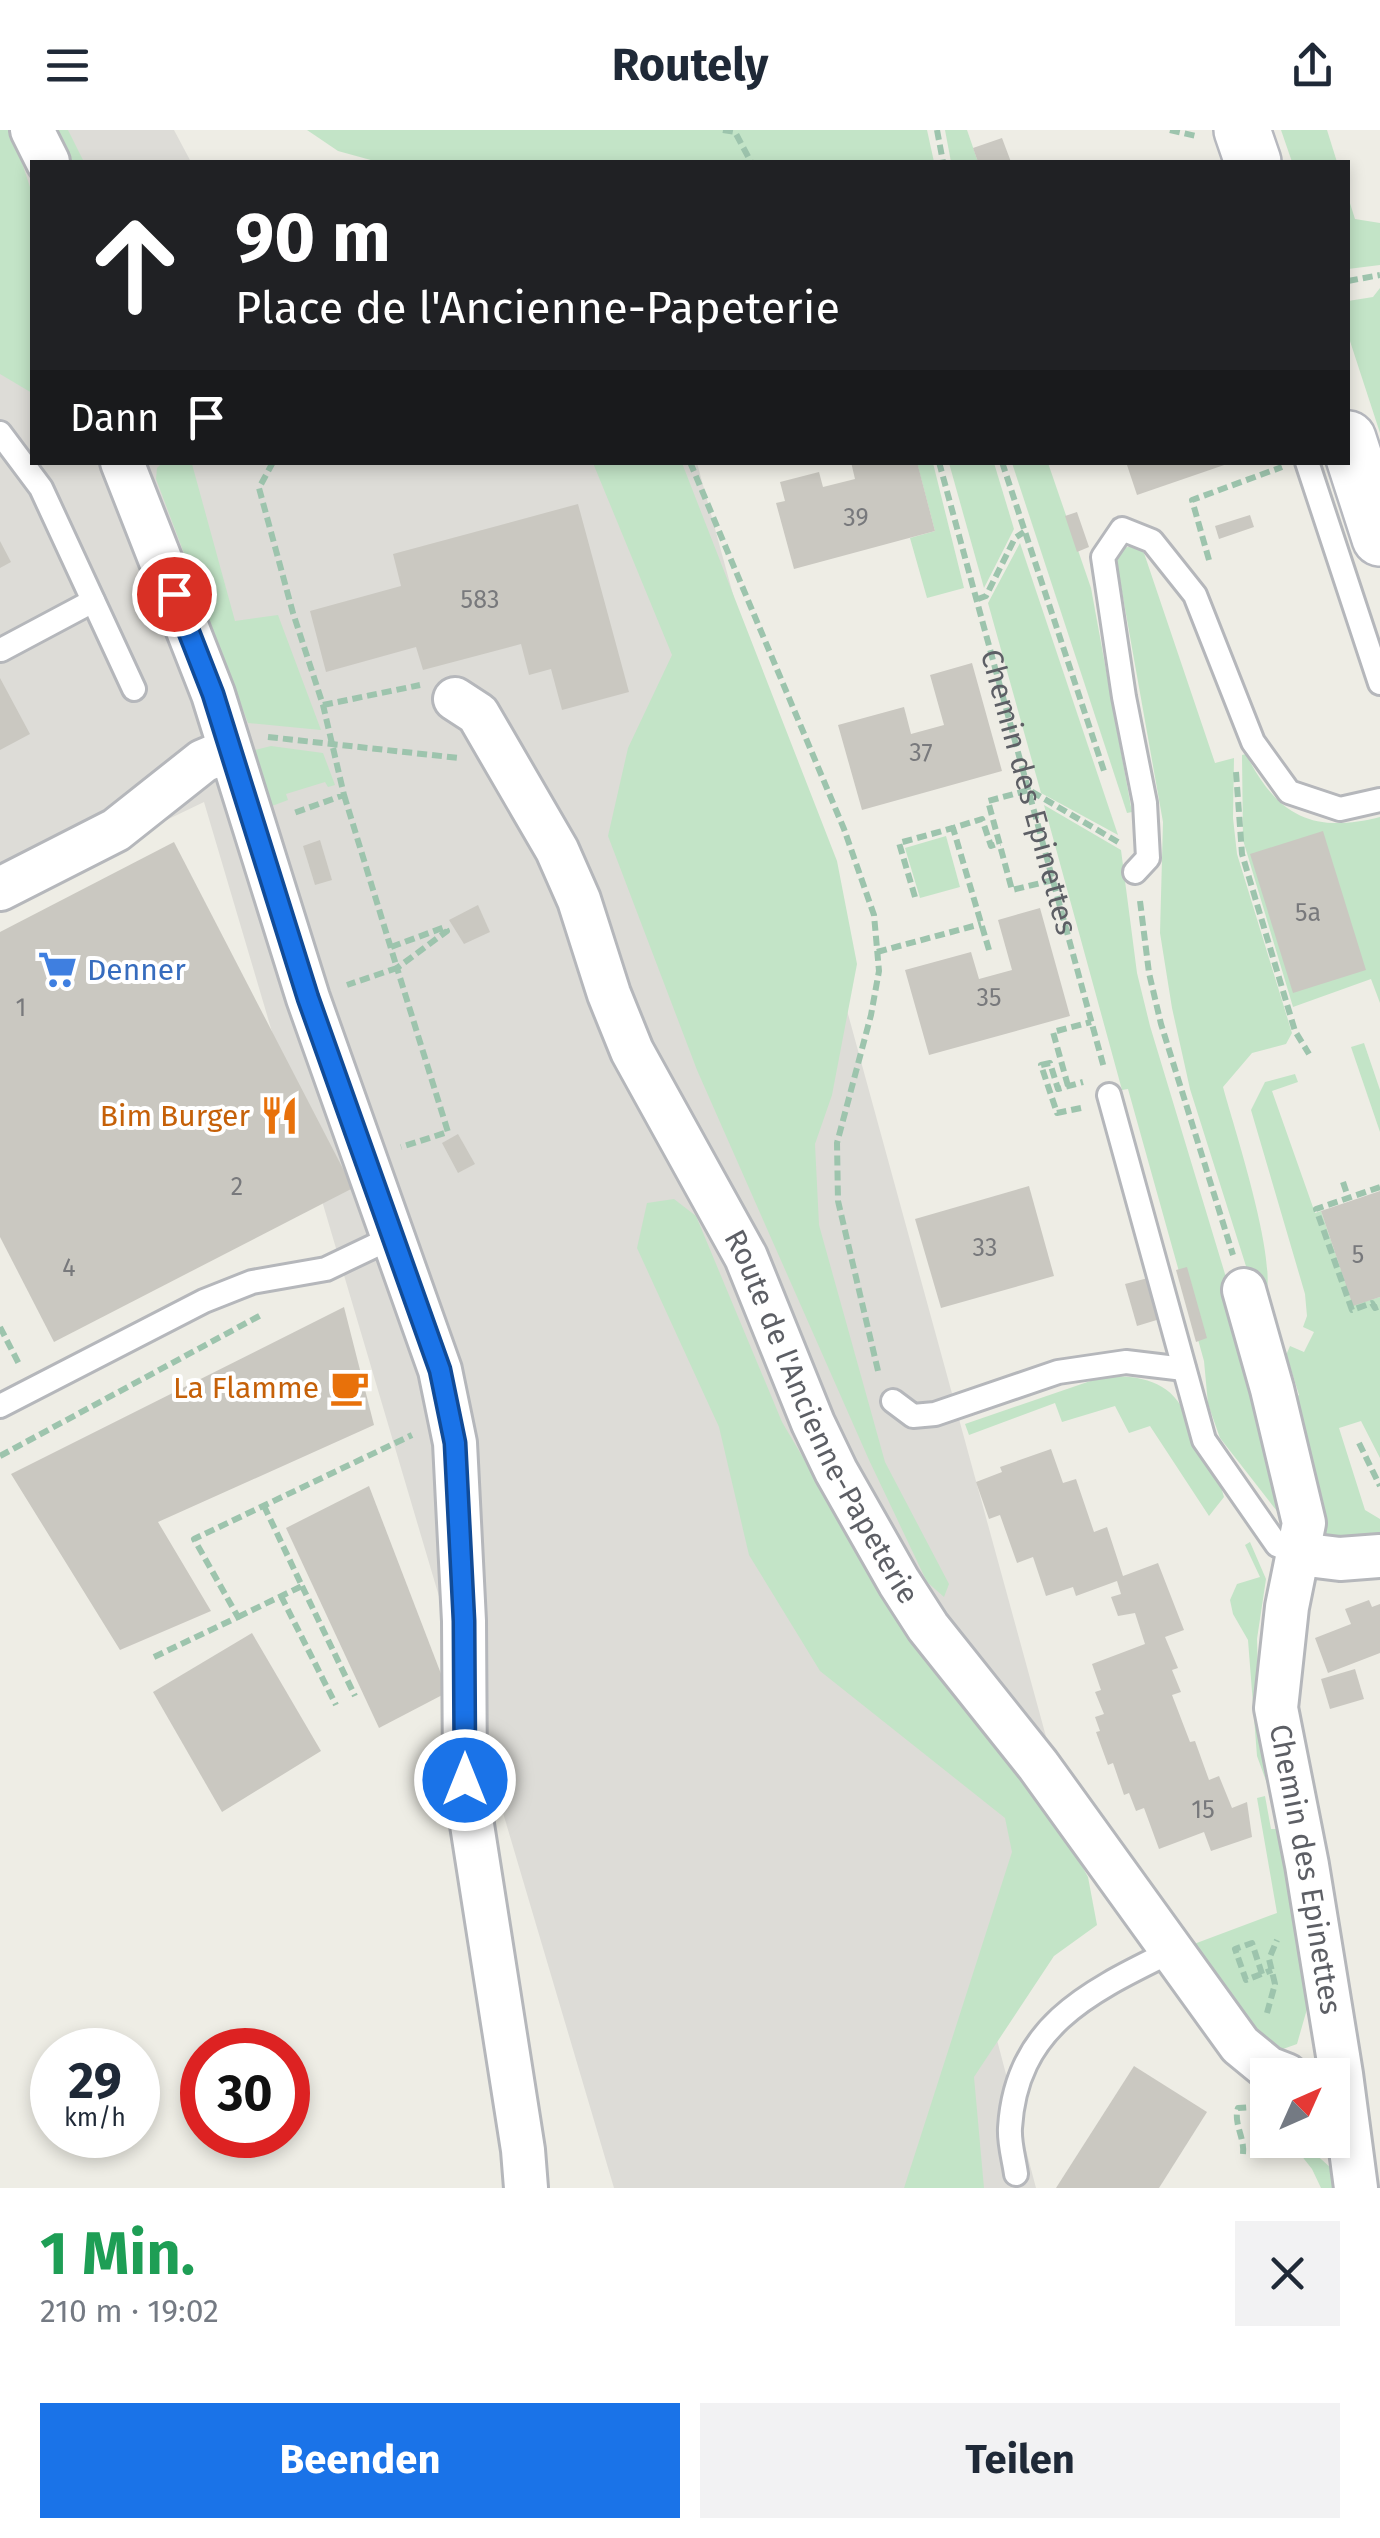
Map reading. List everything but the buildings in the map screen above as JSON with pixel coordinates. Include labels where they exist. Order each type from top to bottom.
[{"type":"main road","points":[[1242,130],[1252,160]]},
{"type":"main road","points":[[1350,445],[1380,538]]},
{"type":"street","points":[[32,130],[47,160]]},
{"type":"street","points":[[123,465],[213,694],[308,998],[440,1370],[451,1424],[464,1621],[465,1780],[526,2188]]},
{"type":"street","name":"Route de l'Ancienne-Papeterie","points":[[454,699],[478,714],[557,850],[579,900],[609,994],[632,1050],[746,1257],[813,1423],[871,1534],[928,1627],[1038,1764],[1240,2045],[1256,2058]]},
{"type":"street","points":[[0,889],[116,830],[204,761],[229,750]]},
{"type":"street","name":"Chemin des Epinettes","points":[[1244,1290],[1301,1498],[1304,1522],[1287,1607],[1276,1708],[1307,1864],[1335,2058]]},
{"type":"street","points":[[1298,1554],[1340,1559],[1380,1556]]},
{"type":"street","name":"Chemin des Epinettes","points":[[1350,2152],[1356,2188]]},
{"type":"lane","points":[[0,433],[40,488],[134,689]]},
{"type":"lane","points":[[1308,465],[1380,683]]},
{"type":"lane","points":[[1135,872],[1148,858],[1147,818],[1103,557],[1122,530],[1152,541],[1196,595],[1253,742],[1288,792],[1340,809],[1380,800]]},
{"type":"lane","points":[[1,650],[93,602]]},
{"type":"lane","points":[[1109,1091],[1204,1440],[1277,1545],[1298,1554]]},
{"type":"lane","points":[[0,1406],[204,1300],[252,1282],[326,1269],[393,1237]]},
{"type":"lane","points":[[893,1401],[913,1416],[935,1414],[1058,1372],[1126,1362],[1184,1369]]},
{"type":"lane","points":[[1016,2174],[1009,2131],[1018,2076],[1043,2037],[1074,2004],[1172,1950]]},
{"type":"path","points":[[723,130],[735,132],[750,160]]},
{"type":"path","points":[[937,130],[943,160]]},
{"type":"path","points":[[1350,280],[1380,275]]},
{"type":"path","points":[[271,465],[259,488],[323,705],[344,795],[448,1132],[367,1158]]},
{"type":"path","points":[[691,465],[844,829],[874,915],[879,971],[837,1144],[838,1201],[876,1368],[893,1401]]},
{"type":"path","name":"Chemin des Epinettes","points":[[940,465],[1109,1091]]},
{"type":"path","points":[[1210,565],[1192,500],[1287,465]]},
{"type":"path","points":[[978,599],[986,596],[1015,538],[1024,532]]},
{"type":"path","points":[[323,705],[428,683],[454,699]]},
{"type":"path","points":[[1241,711],[1236,773],[1242,854],[1295,1031],[1309,1054]]},
{"type":"path","points":[[229,750],[269,737],[505,763]]},
{"type":"path","points":[[1052,880],[1012,890],[988,801],[1029,790],[1117,842]]},
{"type":"path","points":[[253,826],[344,795]]},
{"type":"path","points":[[915,897],[899,843],[982,819],[991,846],[1000,843]]},
{"type":"path","points":[[952,828],[990,950]]},
{"type":"path","points":[[878,952],[981,924]]},
{"type":"path","points":[[308,998],[397,968],[447,931],[445,927],[390,948]]},
{"type":"path","points":[[1068,1086],[1053,1032],[1092,1022]]},
{"type":"path","points":[[1087,1081],[1058,1089],[1050,1063],[1040,1065],[1057,1113],[1109,1091]]},
{"type":"path","points":[[1343,1182],[1348,1197]]},
{"type":"path","points":[[1380,1187],[1316,1208],[1352,1310],[1372,1303],[1375,1308],[1380,1306]]},
{"type":"path","points":[[0,1456],[278,1306]]},
{"type":"path","points":[[0,1327],[32,1389]]},
{"type":"path","points":[[238,1617],[194,1539],[419,1431],[451,1424]]},
{"type":"path","points":[[1359,1443],[1380,1486]]},
{"type":"path","points":[[264,1506],[355,1696]]},
{"type":"path","points":[[154,1657],[302,1586]]},
{"type":"path","points":[[281,1596],[336,1705]]},
{"type":"path","points":[[1262,1974],[1252,1943],[1234,1949],[1246,1980],[1262,1974],[1272,1970]]},
{"type":"path","points":[[1236,2116],[1243,2154]]},
{"type":"shaded area","points":[[0,130],[174,130],[190,160],[30,160],[30,465],[698,465],[1076,1846],[997,2040],[1036,2188],[614,2188],[204,802],[0,900]]},
{"type":"green space","points":[[0,130],[11,130],[30,187],[30,392],[0,374]]},
{"type":"green space","points":[[56,130],[68,130],[83,160],[69,160]]},
{"type":"green space","points":[[307,130],[927,130],[934,160],[371,160],[338,151]]},
{"type":"green space","points":[[945,130],[967,130],[977,160],[951,160]]},
{"type":"green space","points":[[1281,130],[1327,130],[1336,160],[1291,160]]},
{"type":"green space","points":[[1350,203],[1355,219],[1380,223],[1380,265],[1350,269]]},
{"type":"green space","points":[[1380,288],[1380,433],[1350,341],[1350,301],[1373,297]]},
{"type":"green space","points":[[192,465],[235,621],[278,615],[321,730],[248,723],[156,479],[157,468]]},
{"type":"green space","points":[[594,465],[683,465],[837,861],[857,964],[832,1095],[815,1144],[819,1225],[885,1462],[949,1584],[944,1597],[927,1582],[869,1460],[697,1070],[608,836],[628,748],[672,655]]},
{"type":"green space","points":[[918,465],[933,465],[964,588],[927,598],[910,538],[935,531]]},
{"type":"green space","points":[[950,465],[995,465],[1014,529],[984,588]]},
{"type":"green space","points":[[1013,465],[1049,465],[1091,588],[1132,812],[1127,813]]},
{"type":"green space","points":[[1020,543],[1118,835],[1041,793],[988,603]]},
{"type":"green space","points":[[1134,546],[1144,553],[1215,763],[1234,758],[1237,854],[1292,1033],[1286,1044],[1252,1053],[1223,1087],[1261,1230],[1268,1284],[1264,1301],[1257,1301],[1190,1089],[1172,1008],[1160,933],[1163,822],[1116,558],[1122,548]]},
{"type":"green space","points":[[271,746],[323,753],[335,785],[328,787],[325,782],[286,794],[288,800],[272,806],[255,750]]},
{"type":"green space","points":[[1246,754],[1271,792],[1300,815],[1335,823],[1380,817],[1380,1003],[1371,979],[1293,1007],[1243,840],[1242,755]]},
{"type":"green space","points":[[1044,805],[1121,850],[1137,973],[1150,1026],[1251,1360],[1286,1514],[1280,1515],[1220,1438],[1208,1404],[1204,1361],[1128,1089],[1122,1090]]},
{"type":"green space","points":[[946,836],[960,887],[920,898],[905,848]]},
{"type":"green space","points":[[1364,1043],[1380,1090],[1380,1132],[1351,1047]]},
{"type":"green space","points":[[1295,1074],[1298,1082],[1272,1091],[1315,1213],[1321,1211],[1353,1305],[1380,1297],[1380,1458],[1361,1421],[1339,1428],[1365,1510],[1380,1519],[1380,1540],[1329,1539],[1320,1524],[1289,1403],[1299,1395],[1290,1366],[1283,1362],[1290,1346],[1304,1352],[1314,1332],[1303,1327],[1307,1316],[1305,1294],[1251,1110],[1265,1082]]},
{"type":"green space","points":[[674,1199],[696,1216],[782,1422],[899,1620],[1035,1781],[1088,1877],[1097,1925],[1054,1956],[974,2077],[984,2188],[904,2188],[1012,1852],[1005,1818],[820,1671],[749,1555],[719,1427],[637,1248],[647,1203]]},
{"type":"green space","points":[[1105,1376],[1157,1384],[1181,1406],[1194,1445],[1224,1497],[1209,1516],[1150,1426],[1129,1433],[1115,1406],[1062,1422],[1055,1403],[969,1435],[965,1424]]},
{"type":"green space","points":[[1250,1542],[1266,1579],[1257,1639],[1259,1706],[1269,1789],[1257,1756],[1248,1640],[1233,1614],[1230,1600],[1237,1584],[1260,1577],[1245,1545]]},
{"type":"green space","points":[[1265,1796],[1271,1829],[1278,1829],[1307,2009],[1297,2044],[1283,2049],[1266,2045],[1186,1947],[1277,1913],[1257,1798]]},
{"type":"green space","points":[[1303,2158],[1320,2158],[1332,2169],[1336,2188],[1321,2188]]},
{"type":"place","name":"Denner","points":[[57,970]]},
{"type":"place","name":"Bim Burger","points":[[280,1116]]},
{"type":"place","name":"La Flamme","points":[[349,1388]]},
{"type":"route","points":[[174,594],[213,694],[308,998],[440,1370],[455,1443],[464,1621],[465,1780]]}]
